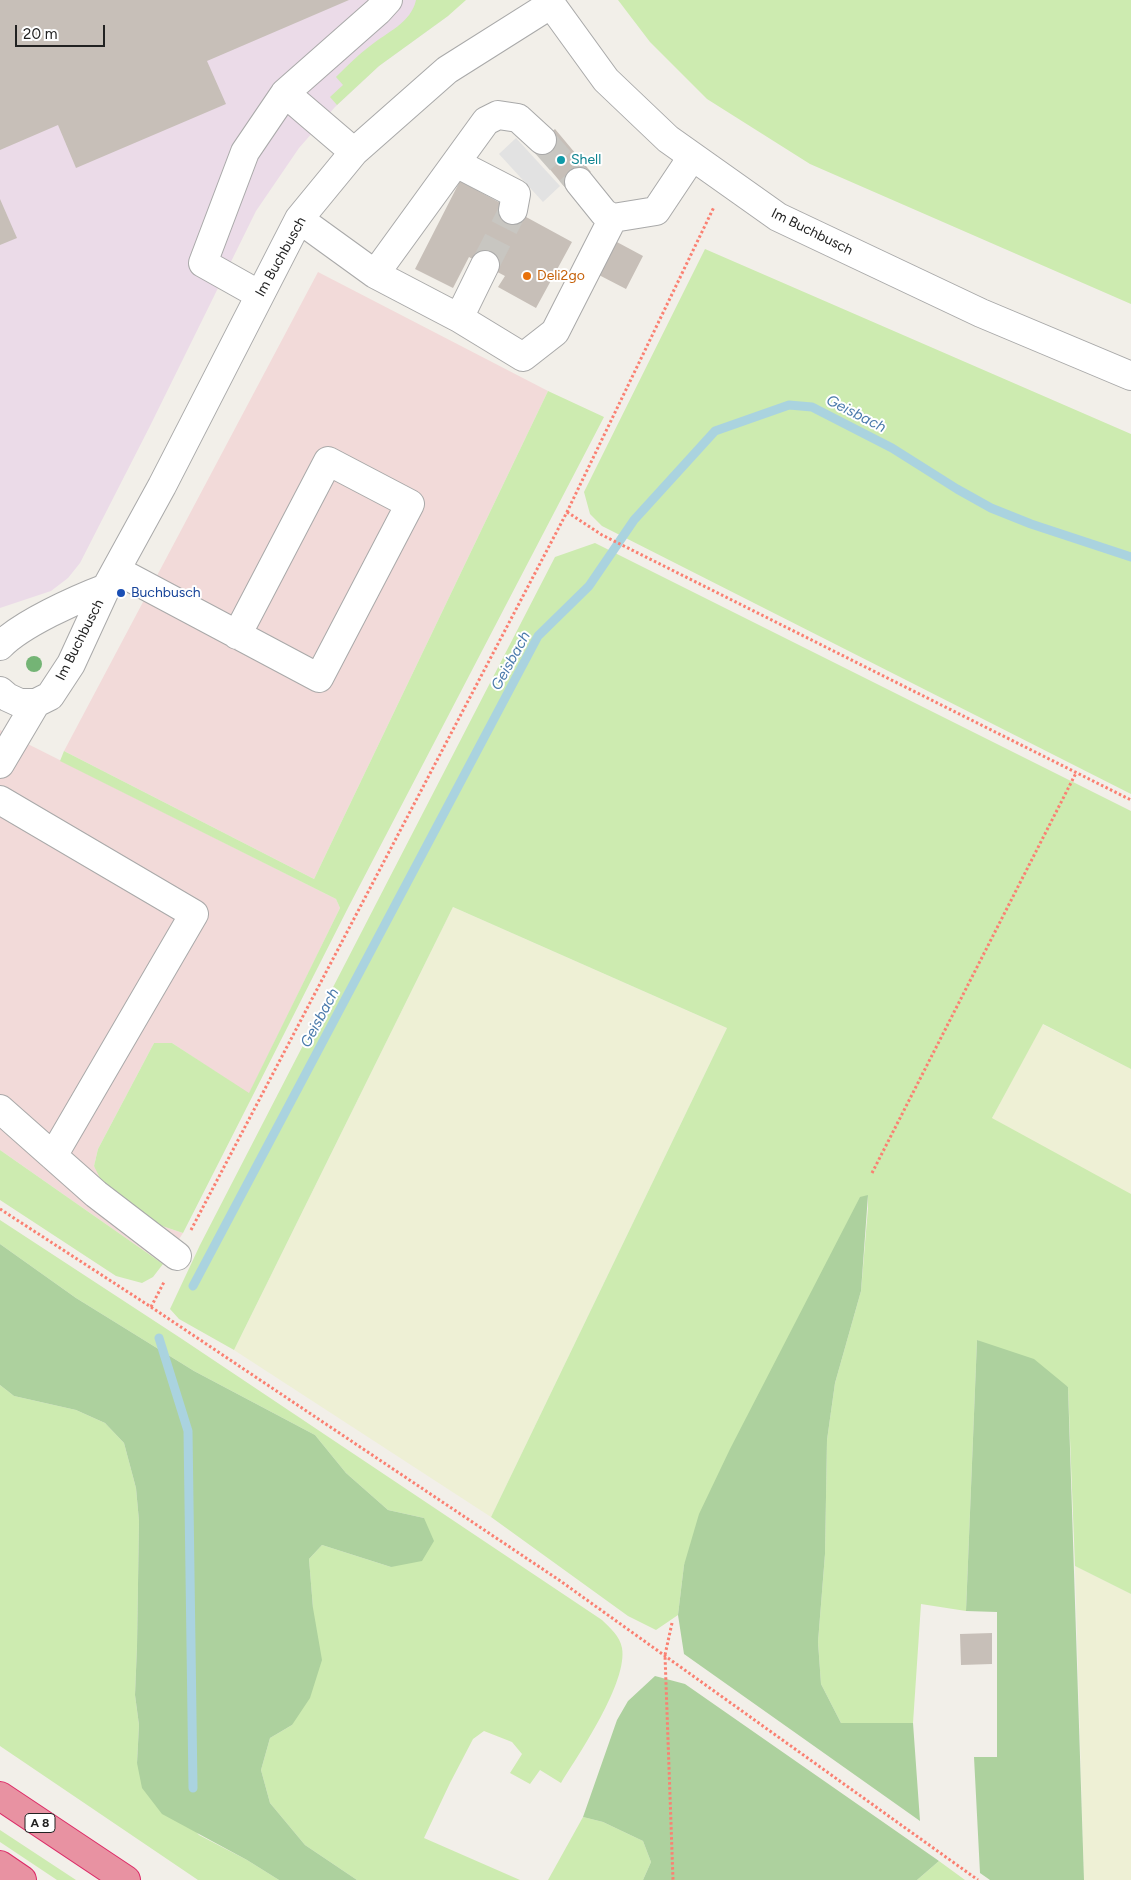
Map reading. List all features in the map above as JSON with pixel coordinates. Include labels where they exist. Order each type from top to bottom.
[{"type":"highway","name":"A 8","points":[[0,1796],[126,1880]]},
{"type":"highway","points":[[0,1865],[22,1880]]},
{"type":"street","points":[[260,295],[203,262],[245,152],[285,93],[388,0]]},
{"type":"street","name":"Im Buchbusch","points":[[36,702],[50,696],[71,664],[111,579],[299,219],[354,152],[447,70],[549,2],[606,80],[668,140],[778,217],[981,313],[1131,376]]},
{"type":"street","points":[[285,93],[354,152]]},
{"type":"street","points":[[375,274],[486,121],[498,115],[518,118],[542,140]]},
{"type":"street","points":[[579,182],[604,213],[613,218],[656,211],[692,157]]},
{"type":"street","points":[[456,163],[516,194],[513,210]]},
{"type":"street","points":[[299,219],[375,274],[458,318],[523,356],[555,332],[613,218]]},
{"type":"street","points":[[458,318],[485,265]]},
{"type":"street","points":[[111,579],[237,635],[319,678],[410,504],[328,461],[237,635]]},
{"type":"street","name":"Im Buchbusch","points":[[0,646],[18,631],[87,595],[111,579]]},
{"type":"street","points":[[0,691],[6,697],[20,703],[36,702]]},
{"type":"street","points":[[0,764],[36,702]]},
{"type":"street","points":[[0,800],[194,914],[53,1156]]},
{"type":"street","points":[[0,1109],[96,1194],[177,1256]]},
{"type":"path","points":[[151,1307],[567,512],[726,182]]},
{"type":"path","points":[[567,512],[602,535],[1131,800]]},
{"type":"path","points":[[872,1174],[1076,773]]},
{"type":"path","points":[[0,1209],[151,1307],[559,1580],[978,1880]]},
{"type":"path","points":[[672,1623],[665,1655],[673,1880]]},
{"type":"shaded area","points":[[0,0],[462,0],[448,16],[379,66],[335,107],[299,148],[256,211],[80,563],[68,578],[51,591],[0,608]]},
{"type":"shaded area","points":[[516,138],[560,186],[543,202],[499,154]]},
{"type":"shaded area","points":[[318,272],[548,391],[314,879],[64,751]]},
{"type":"shaded area","points":[[0,730],[336,899],[340,908],[249,1094],[172,1043],[154,1043],[98,1149],[94,1166],[147,1221],[183,1233],[163,1264],[0,1150]]},
{"type":"green space","points":[[416,0],[466,0],[448,16],[379,66],[337,105],[330,97],[343,85],[336,77],[366,49],[404,21]]},
{"type":"green space","points":[[618,0],[1131,0],[1131,304],[810,164],[707,99],[650,42]]},
{"type":"green space","points":[[705,249],[1131,434],[1131,794],[602,526],[590,514],[584,492]]},
{"type":"green space","points":[[548,391],[604,417],[349,906],[183,1233],[147,1221],[101,1180],[94,1166],[98,1149],[154,1043],[172,1043],[249,1093],[340,908],[336,899],[60,761],[64,751],[314,879]]},
{"type":"green space","points":[[595,543],[1131,811],[1131,1069],[1043,1024],[992,1118],[1131,1194],[1131,1594],[1075,1566],[1068,1387],[977,1340],[966,1611],[921,1604],[913,1723],[841,1723],[821,1684],[818,1642],[825,1554],[827,1440],[835,1383],[861,1291],[868,1195],[684,1565],[678,1615],[656,1630],[628,1616],[491,1517],[727,1028],[453,907],[234,1350],[179,1319],[170,1309],[200,1245],[555,557]]},
{"type":"green space","points":[[453,907],[727,1028],[491,1517],[234,1350]]},
{"type":"green space","points":[[1042,1024],[1131,1069],[1131,1200],[992,1118]]},
{"type":"green space","points":[[0,1150],[163,1264],[153,1277],[142,1283],[116,1276],[0,1200]]},
{"type":"green space","points":[[868,1195],[861,1291],[835,1383],[827,1440],[825,1554],[818,1642],[821,1684],[841,1723],[913,1723],[920,1821],[684,1654],[678,1615],[684,1565],[699,1514],[730,1449],[860,1197]]},
{"type":"green space","points":[[0,1220],[182,1339],[602,1620],[614,1632],[622,1648],[622,1662],[618,1679],[590,1737],[561,1783],[540,1770],[530,1784],[510,1773],[522,1754],[512,1742],[484,1731],[473,1739],[424,1838],[520,1880],[357,1880],[305,1845],[270,1803],[261,1770],[270,1738],[292,1725],[313,1608],[309,1559],[322,1545],[391,1567],[424,1518],[388,1510],[346,1473],[315,1435],[194,1371],[76,1298],[0,1244]]},
{"type":"green space","points":[[0,1244],[76,1298],[194,1371],[315,1435],[346,1473],[388,1510],[424,1518],[434,1541],[422,1561],[391,1567],[322,1545],[309,1559],[313,1608],[322,1660],[310,1698],[292,1725],[270,1738],[261,1770],[270,1803],[305,1845],[357,1880],[279,1880],[247,1860],[162,1814],[142,1788],[137,1763],[139,1725],[135,1695],[139,1521],[136,1488],[124,1443],[105,1423],[76,1410],[14,1396],[0,1385]]},
{"type":"green space","points":[[977,1340],[1034,1359],[1068,1387],[1084,1880],[990,1880],[980,1873],[974,1757],[997,1757],[997,1612],[966,1611]]},
{"type":"green space","points":[[0,1385],[14,1396],[76,1410],[105,1423],[124,1443],[136,1488],[139,1521],[135,1695],[139,1725],[137,1763],[199,1835],[247,1860],[279,1880],[198,1880],[0,1746]]},
{"type":"green space","points":[[1075,1566],[1131,1594],[1131,1880],[1084,1880]]},
{"type":"green space","points":[[655,1676],[685,1684],[939,1861],[917,1880],[643,1880],[651,1862],[643,1841],[603,1822],[583,1817],[617,1720],[628,1701]]},
{"type":"green space","points":[[583,1817],[603,1822],[643,1841],[651,1862],[643,1880],[548,1880]]},
{"type":"green space","points":[[0,1830],[76,1880],[57,1880],[0,1842]]},
{"type":"green space","points":[[939,1861],[965,1880],[917,1880]]},
{"type":"building","points":[[0,0],[349,0],[207,61],[226,104],[76,168],[58,125],[0,150]]},
{"type":"building","name":"Shell","points":[[555,129],[591,172],[568,191],[532,148]]},
{"type":"building","points":[[460,181],[572,242],[536,308],[498,287],[505,276],[469,257],[453,288],[415,269]]},
{"type":"building","points":[[0,199],[17,238],[0,245]]},
{"type":"building","points":[[615,241],[643,256],[626,289],[597,274]]},
{"type":"building","points":[[992,1633],[992,1664],[961,1665],[960,1634]]},
{"type":"waterway","name":"Geisbach","points":[[193,1286],[538,636],[589,586],[634,520],[715,431],[789,405],[812,407],[892,448],[991,508],[1031,524],[1131,557]]},
{"type":"waterway","points":[[159,1338],[188,1431],[193,1788]]},
{"type":"tunnel","points":[[542,140],[579,182]]},
{"type":"tunnel","points":[[485,265],[513,210]]},
{"type":"place","name":"Shell","points":[[561,160]]},
{"type":"place","name":"Deli2go","points":[[527,276]]},
{"type":"place","name":"Buchbusch","points":[[121,593]]}]
